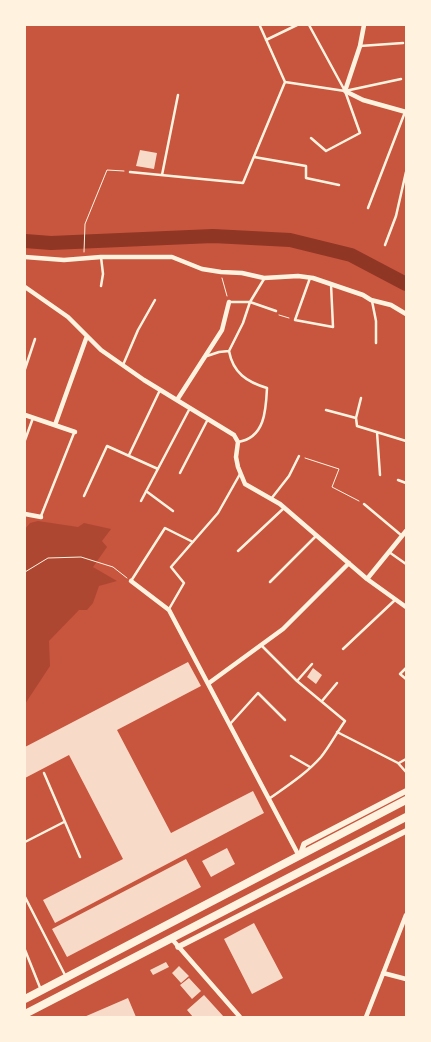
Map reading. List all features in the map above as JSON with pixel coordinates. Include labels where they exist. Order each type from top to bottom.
[{"type":"main road","points":[[25,1000],[406,800]]},
{"type":"main road","points":[[25,1014],[406,817]]},
{"type":"street","points":[[364,25],[360,46],[345,91],[363,100],[406,111]]},
{"type":"street","points":[[25,257],[64,260],[101,257],[172,257],[202,269],[221,272],[242,273],[264,278],[298,276],[310,278],[391,305],[406,314]]},
{"type":"street","points":[[25,287],[68,317],[101,350],[160,390],[234,435],[238,442],[236,457],[245,484],[284,508],[367,579],[406,607]]},
{"type":"street","points":[[177,400],[222,330],[229,302]]},
{"type":"street","points":[[55,425],[87,336]]},
{"type":"street","points":[[25,415],[75,432]]},
{"type":"street","points":[[25,514],[41,518]]},
{"type":"street","points":[[367,579],[406,531]]},
{"type":"street","points":[[209,683],[283,629],[349,563]]},
{"type":"street","points":[[132,581],[169,610],[300,857]]},
{"type":"street","points":[[300,857],[304,844],[406,791]]},
{"type":"street","points":[[178,947],[406,831]]},
{"type":"street","points":[[366,1017],[406,915]]},
{"type":"street","points":[[171,938],[240,1017]]},
{"type":"street","points":[[383,974],[406,979]]},
{"type":"lane","points":[[266,40],[296,25]]},
{"type":"lane","points":[[310,25],[345,91],[360,133],[326,150],[311,138]]},
{"type":"lane","points":[[130,172],[243,183],[284,82],[260,26]]},
{"type":"lane","points":[[360,46],[403,43]]},
{"type":"lane","points":[[284,82],[345,91],[401,79]]},
{"type":"lane","points":[[162,175],[178,96]]},
{"type":"lane","points":[[368,208],[406,111]]},
{"type":"lane","points":[[254,157],[306,166],[306,178],[339,185]]},
{"type":"lane","points":[[385,245],[396,216],[406,172]]},
{"type":"lane","points":[[101,257],[103,274],[101,286]]},
{"type":"lane","points":[[238,442],[254,434],[263,424],[267,388],[251,382],[235,369],[229,351],[243,323],[250,302],[264,278]]},
{"type":"lane","points":[[310,278],[295,320],[333,327],[331,284]]},
{"type":"lane","points":[[123,365],[138,330],[154,300]]},
{"type":"lane","points":[[372,300],[376,321],[376,344]]},
{"type":"lane","points":[[229,302],[250,302],[276,311]]},
{"type":"lane","points":[[25,369],[35,339]]},
{"type":"lane","points":[[205,357],[229,351]]},
{"type":"lane","points":[[129,455],[160,390]]},
{"type":"lane","points":[[361,398],[356,418],[357,426],[406,441]]},
{"type":"lane","points":[[141,501],[190,408]]},
{"type":"lane","points":[[326,410],[356,418]]},
{"type":"lane","points":[[25,440],[34,418]]},
{"type":"lane","points":[[180,473],[208,418]]},
{"type":"lane","points":[[41,518],[75,432]]},
{"type":"lane","points":[[378,432],[380,475]]},
{"type":"lane","points":[[84,496],[107,446],[158,469]]},
{"type":"lane","points":[[271,499],[289,476],[299,456]]},
{"type":"lane","points":[[169,610],[184,583],[171,567],[218,514],[240,473]]},
{"type":"lane","points":[[398,480],[406,482]]},
{"type":"lane","points":[[146,491],[173,511]]},
{"type":"lane","points":[[364,504],[403,536]]},
{"type":"lane","points":[[238,551],[284,508]]},
{"type":"lane","points":[[132,581],[165,528],[193,542]]},
{"type":"lane","points":[[270,582],[317,535]]},
{"type":"lane","points":[[389,552],[406,564]]},
{"type":"lane","points":[[343,648],[396,600]]},
{"type":"lane","points":[[261,645],[297,681],[345,721],[321,756],[301,776],[269,799]]},
{"type":"lane","points":[[297,681],[312,664]]},
{"type":"lane","points":[[406,668],[400,674],[406,679]]},
{"type":"lane","points":[[322,702],[337,683]]},
{"type":"lane","points":[[230,724],[258,693],[285,720]]},
{"type":"lane","points":[[337,732],[398,763],[406,772]]},
{"type":"lane","points":[[291,756],[310,767]]},
{"type":"lane","points":[[398,763],[406,758]]},
{"type":"lane","points":[[44,773],[80,857]]},
{"type":"lane","points":[[25,842],[64,822]]},
{"type":"lane","points":[[25,897],[67,978]]},
{"type":"lane","points":[[25,950],[42,991]]},
{"type":"path","points":[[84,258],[85,224],[108,170],[130,172]]},
{"type":"path","points":[[221,272],[229,302]]},
{"type":"path","points":[[276,311],[279,315],[295,320]]},
{"type":"path","points":[[299,456],[339,469],[332,487],[364,504]]},
{"type":"path","points":[[25,572],[48,558],[81,557],[113,567],[132,581]]},
{"type":"shaded area","points":[[38,521],[78,527],[84,523],[111,529],[102,541],[107,547],[93,567],[117,581],[99,586],[93,603],[87,610],[79,610],[49,641],[50,666],[25,704],[25,529],[30,523]]},
{"type":"building","points":[[140,150],[157,153],[154,169],[136,166]]},
{"type":"building","points":[[188,662],[201,686],[117,730],[171,833],[253,791],[264,813],[55,923],[43,900],[123,859],[69,755],[25,778],[25,747]]},
{"type":"building","points":[[313,668],[322,675],[316,684],[307,677]]},
{"type":"building","points":[[227,848],[235,864],[211,877],[202,861]]},
{"type":"building","points":[[186,859],[201,887],[67,957],[52,929]]},
{"type":"building","points":[[254,923],[283,978],[252,994],[224,939]]},
{"type":"building","points":[[166,962],[169,967],[153,975],[150,970]]},
{"type":"building","points":[[179,966],[189,976],[181,983],[172,973]]},
{"type":"building","points":[[189,978],[201,991],[192,999],[180,985]]},
{"type":"building","points":[[204,995],[224,1017],[193,1017],[187,1010]]},
{"type":"building","points":[[128,998],[136,1017],[84,1017]]},
{"type":"waterway","points":[[25,241],[51,243],[213,236],[290,240],[351,255],[406,284]]}]
